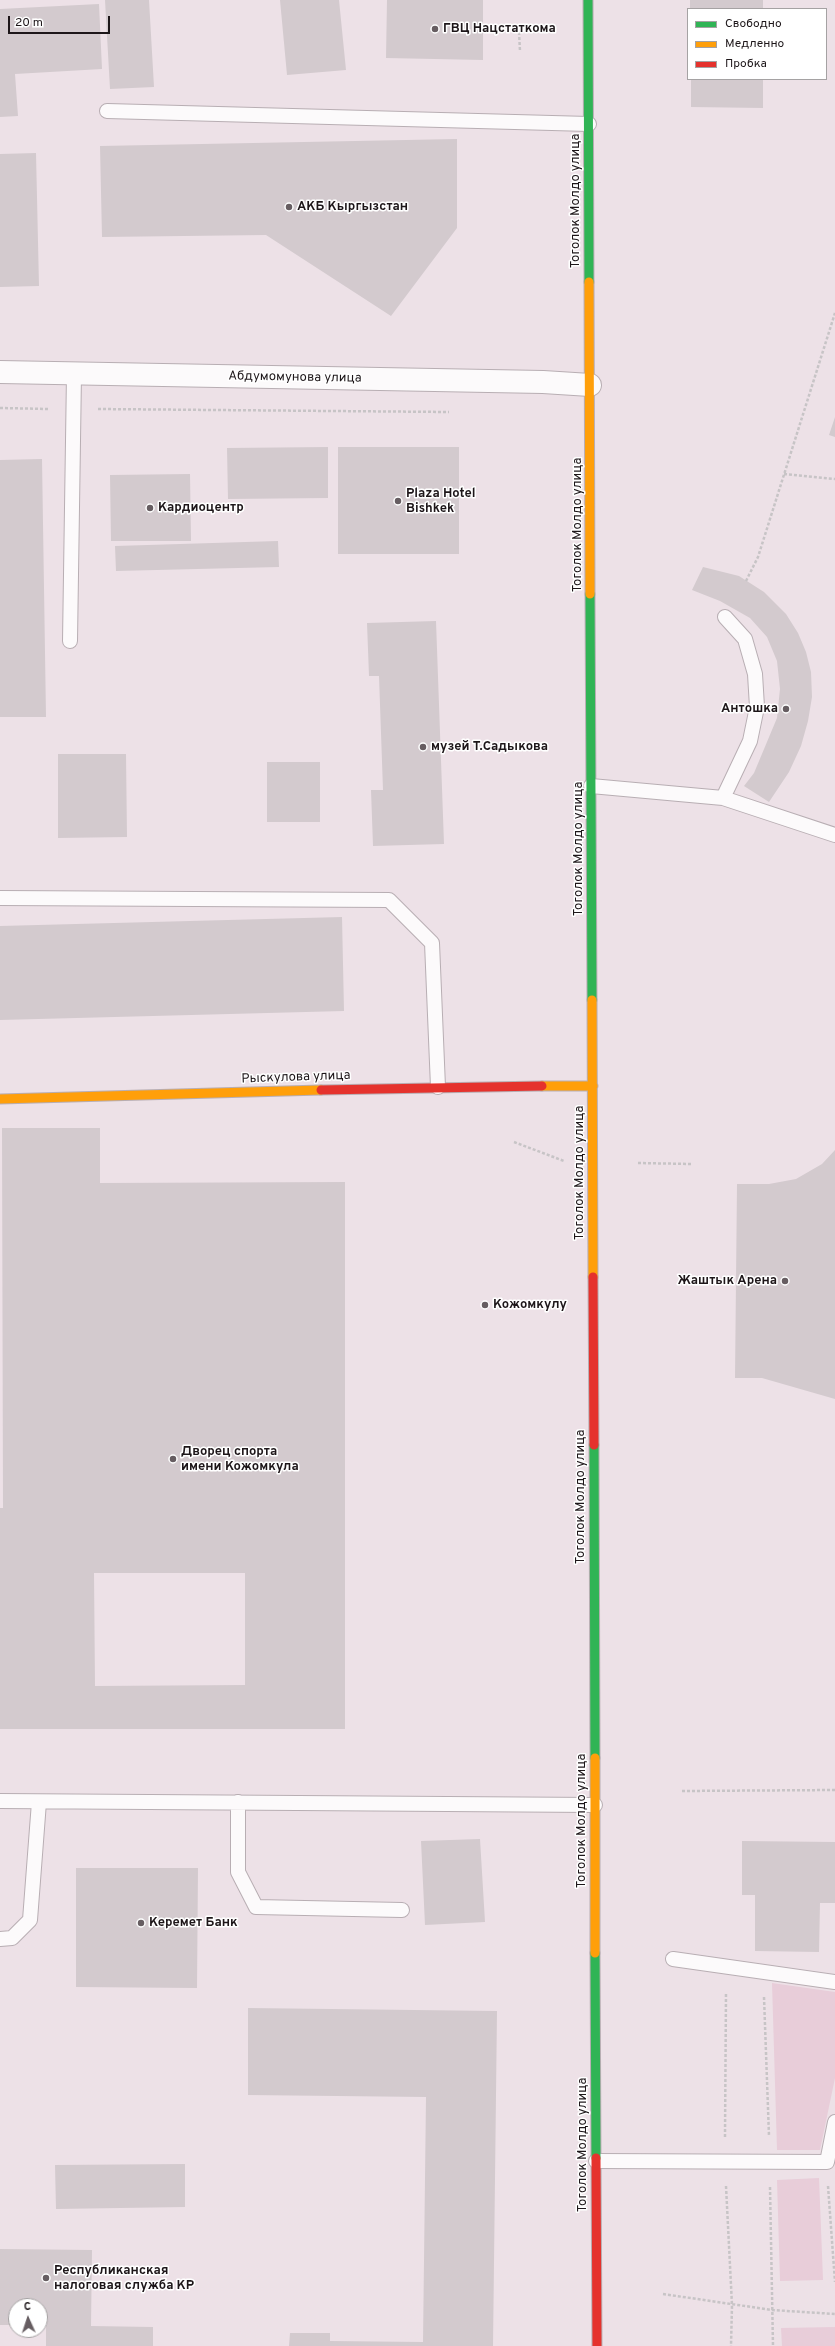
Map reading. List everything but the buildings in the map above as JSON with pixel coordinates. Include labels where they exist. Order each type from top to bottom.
[{"type":"main road","name":"Тоголок Молдо улица","points":[[588,0],[597,2346]]},
{"type":"main road","name":"Рыскулова улица","points":[[0,1099],[438,1087],[593,1086]]},
{"type":"street","name":"Абдумомунова улица","points":[[0,372],[590,385]]},
{"type":"lane","points":[[106,111],[589,124]]},
{"type":"lane","points":[[70,641],[74,374]]},
{"type":"lane","points":[[723,798],[750,741],[757,707],[755,674],[745,639],[725,618]]},
{"type":"lane","points":[[592,786],[723,798],[835,835]]},
{"type":"lane","points":[[0,898],[389,900],[432,943],[438,1087]]},
{"type":"lane","points":[[0,1801],[595,1805]]},
{"type":"lane","points":[[0,1939],[12,1938],[30,1920],[39,1802]]},
{"type":"lane","points":[[238,1802],[238,1872],[256,1907],[402,1910]]},
{"type":"lane","points":[[672,1959],[835,1982]]},
{"type":"lane","points":[[596,2161],[826,2162],[835,2122]]},
{"type":"path","points":[[520,32],[520,52]]},
{"type":"path","points":[[746,581],[758,557],[835,313]]},
{"type":"path","points":[[0,408],[456,412]]},
{"type":"path","points":[[784,474],[835,479]]},
{"type":"path","points":[[514,1142],[568,1163]]},
{"type":"path","points":[[638,1163],[691,1164]]},
{"type":"path","points":[[682,1791],[835,1790]]},
{"type":"path","points":[[826,2162],[835,2282]]},
{"type":"path","points":[[664,2294],[772,2310],[835,2314]]},
{"type":"shaded area","points":[[772,1983],[835,1992],[835,2078],[820,2150],[777,2150]]},
{"type":"shaded area","points":[[819,2178],[823,2280],[780,2281],[777,2180]]},
{"type":"shaded area","points":[[835,2327],[835,2346],[782,2346],[781,2328]]},
{"type":"traffic: fast","points":[[588,0],[589,282]]},
{"type":"traffic: fast","points":[[590,594],[592,1000]]},
{"type":"traffic: fast","points":[[594,1445],[595,1758]]},
{"type":"traffic: fast","points":[[595,1953],[596,2158]]},
{"type":"traffic: slow","points":[[589,282],[590,594]]},
{"type":"traffic: slow","points":[[592,1000],[593,1277]]},
{"type":"traffic: slow","points":[[542,1086],[593,1086]]},
{"type":"traffic: slow","points":[[0,1099],[321,1090]]},
{"type":"traffic: slow","points":[[595,1758],[595,1953]]},
{"type":"traffic: jam","points":[[321,1090],[542,1086]]},
{"type":"traffic: jam","points":[[593,1277],[594,1445]]},
{"type":"traffic: jam","points":[[596,2158],[597,2346]]},
{"type":"place","name":"ГВЦ Нацстаткома","points":[[435,29]]},
{"type":"place","name":"АКБ Кыргызстан","points":[[289,207]]},
{"type":"place","name":"Plaza Hotel Bishkek","points":[[398,501]]},
{"type":"place","name":"Кардиоцентр","points":[[150,508]]},
{"type":"place","name":"Антошка","points":[[786,709]]},
{"type":"place","name":"музей Т.Садыкова","points":[[423,747]]},
{"type":"place","name":"Жаштык Арена","points":[[785,1281]]},
{"type":"place","name":"Кожомкулу","points":[[485,1305]]},
{"type":"place","name":"Дворец спорта имени Кожомкула","points":[[173,1459]]},
{"type":"place","name":"Керемет Банк","points":[[141,1923]]},
{"type":"place","name":"Республиканская налоговая служба КР","points":[[46,2278]]}]
